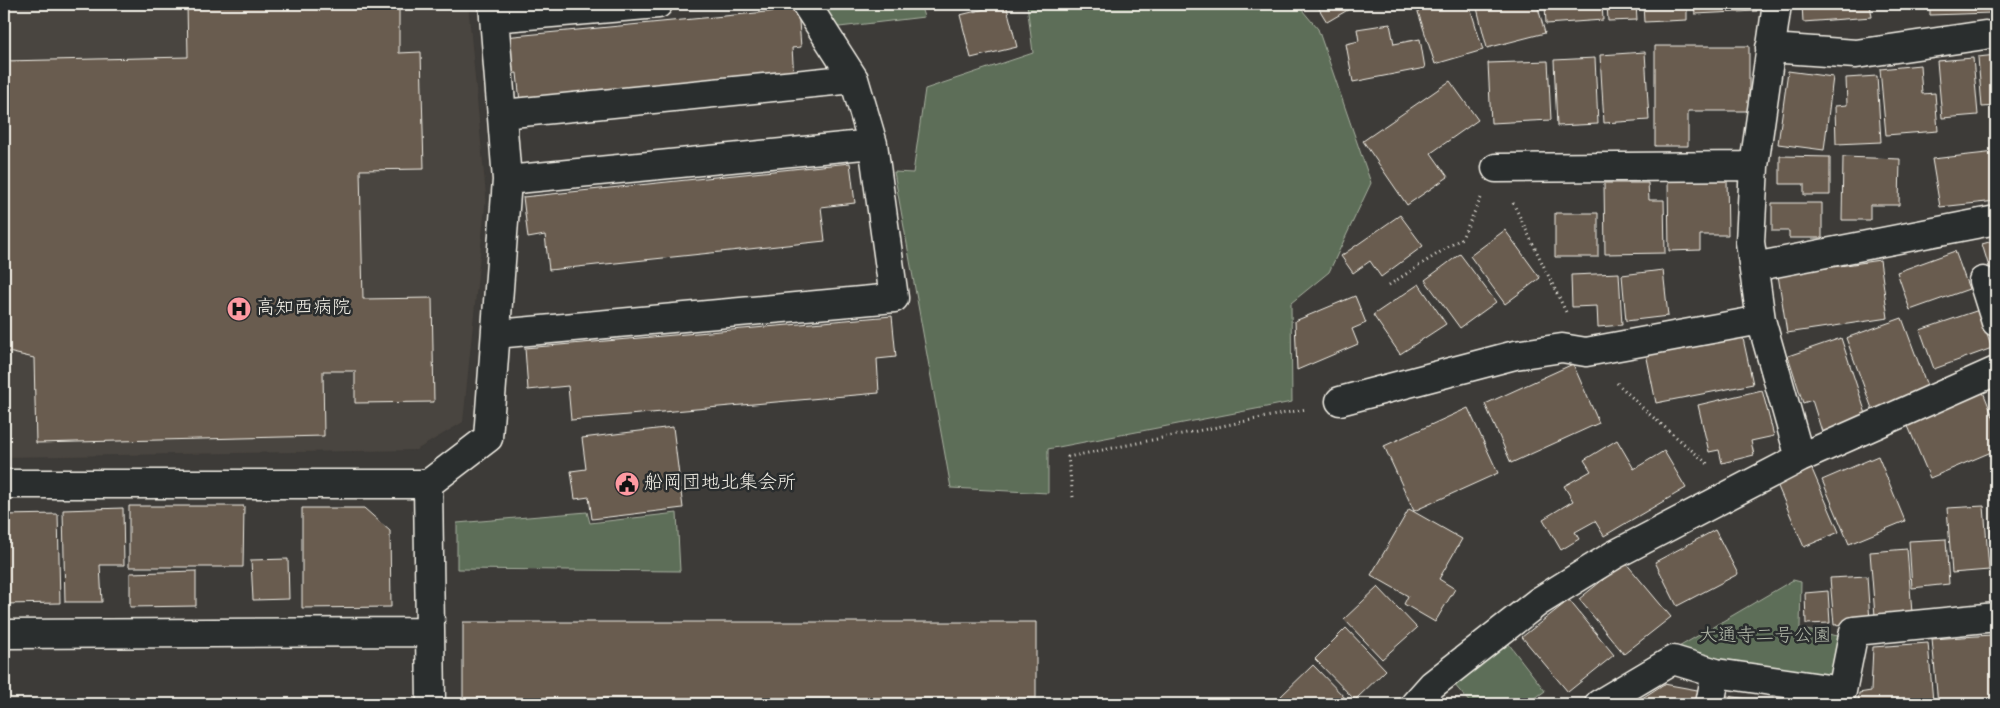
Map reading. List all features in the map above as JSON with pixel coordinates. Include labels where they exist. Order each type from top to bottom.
[{"type":"street","points":[[4,484],[428,484],[488,438],[507,180],[493,11],[658,4]]},
{"type":"street","points":[[496,334],[894,298],[873,144],[854,79],[806,4]]},
{"type":"street","points":[[1777,4],[1754,166],[1750,242],[1761,320],[1800,458]]},
{"type":"street","points":[[1770,48],[1856,54],[1985,35]]},
{"type":"street","points":[[502,114],[854,79]]},
{"type":"street","points":[[507,180],[873,144]]},
{"type":"street","points":[[1496,168],[1754,166]]},
{"type":"street","points":[[1754,267],[1996,220]]},
{"type":"street","points":[[1984,281],[1996,322]]},
{"type":"street","points":[[1340,401],[1515,355],[1562,348],[1586,352],[1761,320]]},
{"type":"street","points":[[1415,704],[1432,684],[1538,602],[1614,555],[1800,458],[1996,371]]},
{"type":"street","points":[[428,484],[431,704]]},
{"type":"street","points":[[1599,704],[1674,660],[1716,673],[1842,691],[1854,631],[1996,617]]},
{"type":"street","points":[[4,634],[430,632]]},
{"type":"street","points":[[1710,704],[1716,673]]},
{"type":"path","points":[[1389,285],[1462,238],[1496,168]]},
{"type":"path","points":[[1496,168],[1586,352],[1647,412],[1738,490]]},
{"type":"path","points":[[1073,497],[1068,457],[1340,401]]},
{"type":"shaded area","name":"高知西病院","points":[[4,4],[468,4],[486,196],[463,422],[416,450],[4,457]]},
{"type":"green space","points":[[813,4],[920,4],[924,17],[831,28]]},
{"type":"green space","points":[[1027,4],[1297,4],[1318,29],[1371,183],[1329,272],[1291,303],[1292,402],[1048,449],[1048,493],[951,488],[894,172],[913,173],[925,89],[1033,53]]},
{"type":"green space","points":[[587,512],[590,523],[677,513],[680,571],[457,569],[457,523]]},
{"type":"green space","name":"大通寺二号公園","points":[[1793,580],[1801,582],[1800,629],[1844,637],[1834,680],[1723,667],[1677,648]]},
{"type":"green space","points":[[1508,643],[1545,691],[1527,704],[1471,704],[1454,684]]},
{"type":"building","name":"高知西病院","points":[[187,4],[399,4],[399,53],[421,52],[424,169],[360,170],[363,299],[432,298],[434,402],[355,403],[355,371],[323,371],[324,436],[36,443],[34,358],[4,351],[4,61],[188,57]]},
{"type":"building","points":[[1006,4],[1017,47],[971,58],[960,15]]},
{"type":"building","points":[[1316,4],[1358,4],[1327,22]]},
{"type":"building","points":[[1434,4],[1469,4],[1483,50],[1435,64],[1417,9]]},
{"type":"building","points":[[1476,4],[1537,4],[1545,33],[1487,48]]},
{"type":"building","points":[[1545,4],[1602,4],[1603,20],[1546,24]]},
{"type":"building","points":[[1607,4],[1636,4],[1637,20],[1608,21]]},
{"type":"building","points":[[1643,4],[1687,4],[1687,20],[1644,22]]},
{"type":"building","points":[[1694,4],[1756,4],[1757,11],[1695,14]]},
{"type":"building","points":[[1802,4],[1870,4],[1872,17],[1803,22]]},
{"type":"building","points":[[1930,4],[1991,4],[1991,13],[1930,15]]},
{"type":"building","points":[[798,9],[801,47],[792,48],[794,77],[520,102],[517,73],[507,74],[504,37]]},
{"type":"building","points":[[1390,24],[1394,44],[1420,39],[1425,68],[1353,82],[1346,44],[1359,41],[1357,29]]},
{"type":"building","points":[[1655,46],[1749,46],[1749,111],[1688,111],[1688,146],[1655,146]]},
{"type":"building","points":[[1645,52],[1649,120],[1604,123],[1600,55]]},
{"type":"building","points":[[1996,55],[1996,106],[1982,107],[1978,57]]},
{"type":"building","points":[[1595,58],[1598,124],[1557,126],[1554,60]]},
{"type":"building","points":[[1973,58],[1978,115],[1942,118],[1937,61]]},
{"type":"building","points":[[1548,61],[1551,120],[1491,123],[1488,63]]},
{"type":"building","points":[[1920,65],[1922,94],[1935,93],[1938,131],[1886,135],[1880,69]]},
{"type":"building","points":[[1788,71],[1833,77],[1824,150],[1778,144]]},
{"type":"building","points":[[1877,76],[1881,142],[1836,144],[1835,106],[1847,105],[1846,78]]},
{"type":"building","points":[[1450,81],[1478,120],[1431,153],[1448,177],[1407,205],[1363,141]]},
{"type":"building","points":[[1996,152],[1996,201],[1940,207],[1932,159]]},
{"type":"building","points":[[1780,156],[1830,157],[1830,195],[1804,195],[1804,184],[1780,184]]},
{"type":"building","points":[[1843,157],[1900,159],[1899,205],[1870,205],[1870,220],[1842,220]]},
{"type":"building","points":[[850,163],[855,203],[821,207],[825,241],[549,270],[545,235],[528,238],[523,197]]},
{"type":"building","points":[[1727,179],[1728,235],[1700,235],[1700,250],[1669,251],[1668,180]]},
{"type":"building","points":[[1604,183],[1648,183],[1649,200],[1664,200],[1665,253],[1605,254]]},
{"type":"building","points":[[1772,203],[1822,203],[1822,238],[1789,238],[1789,231],[1772,231]]},
{"type":"building","points":[[1555,213],[1598,213],[1598,257],[1555,257]]},
{"type":"building","points":[[1400,215],[1423,246],[1381,277],[1370,261],[1353,273],[1341,256]]},
{"type":"building","points":[[1505,230],[1540,278],[1505,304],[1470,256]]},
{"type":"building","points":[[1996,240],[1996,290],[1982,244]]},
{"type":"building","points":[[1955,251],[1969,289],[1910,310],[1897,272]]},
{"type":"building","points":[[1460,254],[1496,302],[1460,328],[1425,280]]},
{"type":"building","points":[[1880,260],[1888,318],[1787,333],[1778,275]]},
{"type":"building","points":[[1663,270],[1668,316],[1626,321],[1622,275]]},
{"type":"building","points":[[1619,273],[1622,325],[1598,327],[1597,306],[1572,307],[1571,275]]},
{"type":"building","points":[[1419,284],[1446,324],[1400,354],[1373,315]]},
{"type":"building","points":[[1355,296],[1366,323],[1352,329],[1358,344],[1297,370],[1295,321]]},
{"type":"building","points":[[1979,310],[1992,348],[1934,369],[1920,330]]},
{"type":"building","points":[[892,316],[896,357],[877,359],[879,393],[571,420],[568,386],[528,390],[525,348]]},
{"type":"building","points":[[1902,318],[1930,394],[1874,414],[1846,338]]},
{"type":"building","points":[[1742,334],[1753,384],[1656,403],[1646,353]]},
{"type":"building","points":[[1841,338],[1868,420],[1823,435],[1812,400],[1803,403],[1788,356]]},
{"type":"building","points":[[1573,364],[1599,423],[1511,463],[1485,404]]},
{"type":"building","points":[[1981,387],[1996,424],[1996,450],[1930,478],[1905,419]]},
{"type":"building","points":[[1762,390],[1774,436],[1751,441],[1754,455],[1722,463],[1719,450],[1709,452],[1698,405]]},
{"type":"building","points":[[1468,408],[1498,473],[1414,511],[1384,446]]},
{"type":"building","name":"船岡団地北集会所","points":[[673,427],[683,508],[592,519],[589,497],[575,499],[571,471],[586,469],[582,438]]},
{"type":"building","points":[[1617,440],[1634,469],[1664,451],[1686,488],[1604,536],[1595,521],[1575,532],[1579,539],[1561,550],[1543,519],[1573,501],[1564,486],[1591,471],[1584,460]]},
{"type":"building","points":[[1878,456],[1905,521],[1849,544],[1822,480]]},
{"type":"building","points":[[1811,467],[1839,532],[1804,547],[1776,482]]},
{"type":"building","points":[[129,506],[244,506],[243,567],[129,567]]},
{"type":"building","points":[[1984,506],[1989,570],[1952,573],[1947,508]]},
{"type":"building","points":[[123,508],[124,565],[100,565],[102,602],[65,602],[63,510]]},
{"type":"building","points":[[302,508],[364,508],[390,531],[391,607],[302,608]]},
{"type":"building","points":[[1409,509],[1462,539],[1439,579],[1455,589],[1435,622],[1404,604],[1408,596],[1371,575]]},
{"type":"building","points":[[58,514],[60,603],[4,604],[4,515]]},
{"type":"building","points":[[1996,526],[1996,591],[1995,591],[1990,527]]},
{"type":"building","points":[[1715,530],[1738,574],[1677,606],[1655,562]]},
{"type":"building","points":[[1946,539],[1949,584],[1912,588],[1909,541]]},
{"type":"building","points":[[1907,549],[1912,613],[1875,616],[1870,552]]},
{"type":"building","points":[[288,559],[289,599],[253,600],[251,560]]},
{"type":"building","points":[[1625,562],[1671,617],[1624,654],[1579,599]]},
{"type":"building","points":[[196,571],[196,606],[130,607],[130,573]]},
{"type":"building","points":[[1867,576],[1870,622],[1834,625],[1830,578]]},
{"type":"building","points":[[1378,587],[1417,628],[1382,659],[1344,619]]},
{"type":"building","points":[[1828,591],[1830,623],[1806,624],[1805,593]]},
{"type":"building","points":[[1569,600],[1614,655],[1568,692],[1522,637]]},
{"type":"building","points":[[463,622],[1036,622],[1036,698],[463,698]]},
{"type":"building","points":[[1346,628],[1386,670],[1355,700],[1315,659]]},
{"type":"building","points":[[1992,635],[1996,704],[1938,704],[1932,639]]},
{"type":"building","points":[[1928,643],[1933,702],[1858,704],[1859,693],[1871,691],[1873,647]]},
{"type":"building","points":[[1313,665],[1351,704],[1289,704],[1281,696]]},
{"type":"building","points":[[1664,684],[1703,691],[1700,704],[1633,704]]},
{"type":"building","points":[[1727,696],[1784,704],[1726,704]]},
{"type":"place","name":"高知西病院","points":[[239,309]]},
{"type":"place","name":"船岡団地北集会所","points":[[627,484]]}]
